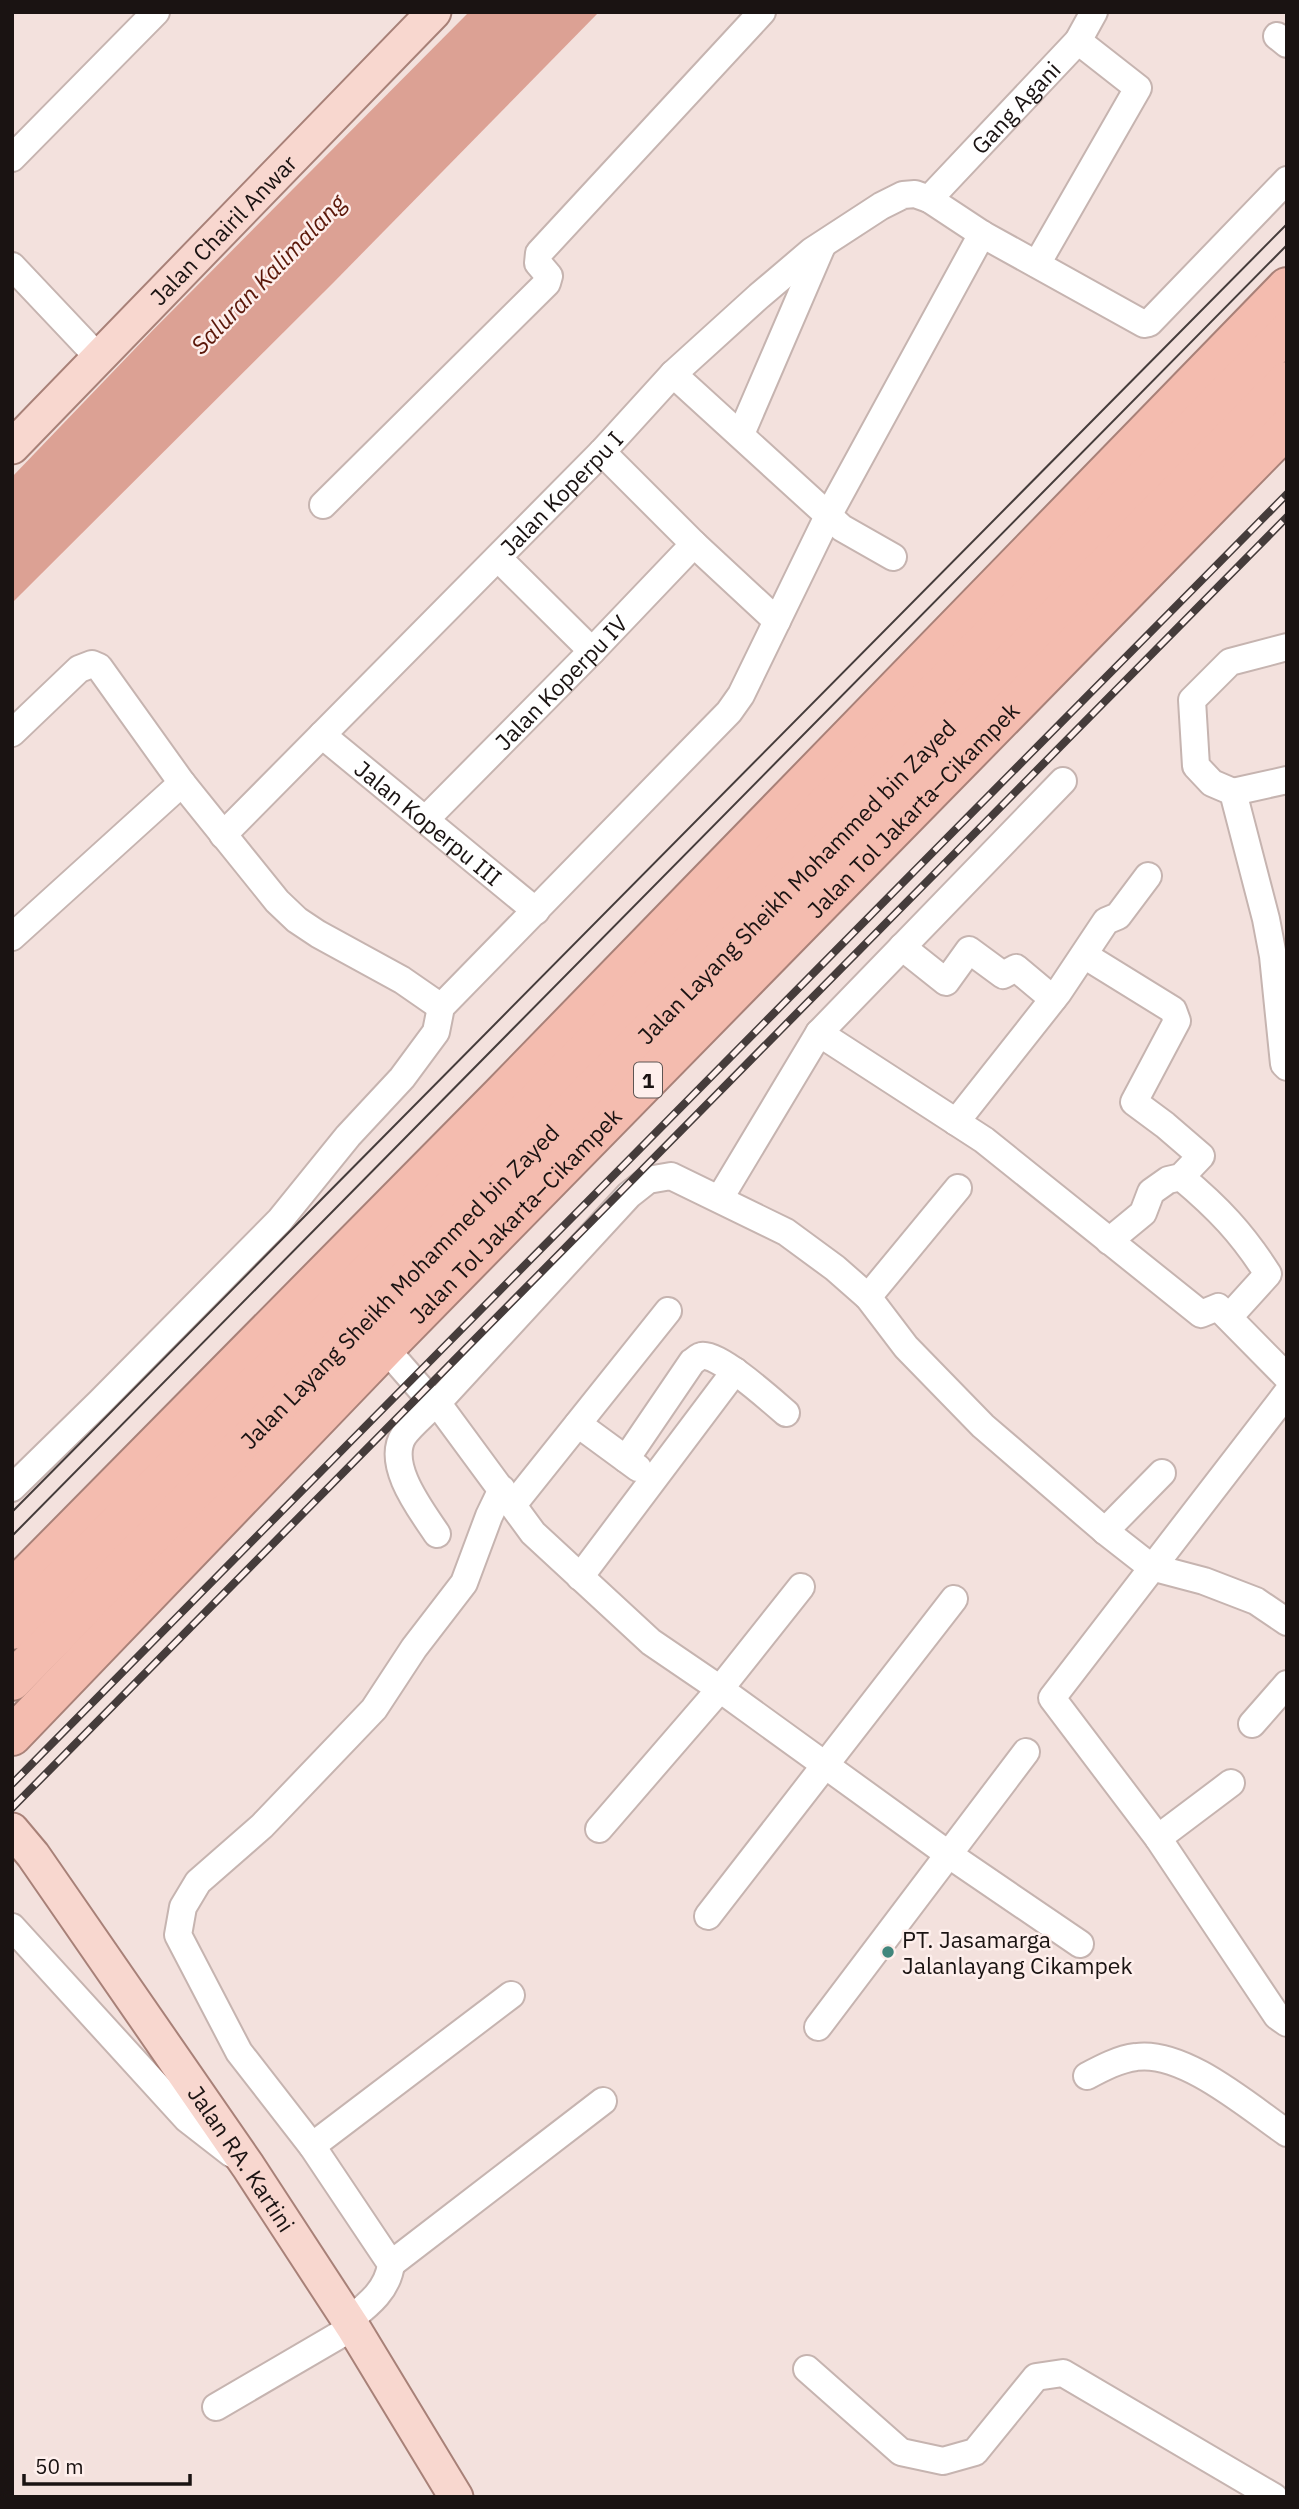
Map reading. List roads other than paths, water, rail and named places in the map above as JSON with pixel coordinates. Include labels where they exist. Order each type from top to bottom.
[{"type":"highway","points":[[12,1590],[501,1095],[1287,287]]},
{"type":"highway","name":"Jalan Layang Sheikh Mohammed bin Zayed","points":[[12,1630],[431,1209],[1287,332]]},
{"type":"highway","name":"Jalan Layang Sheikh Mohammed bin Zayed","points":[[12,1681],[1287,381]]},
{"type":"highway","name":"Jalan Tol Jakarta–Cikampek","points":[[12,1736],[385,1348],[1287,428]]},
{"type":"main road","name":"Jalan Chairil Anwar","points":[[12,447],[435,12]]},
{"type":"main road","name":"Jalan RA. Kartini","points":[[12,1829],[33,1855],[248,2166],[350,2324],[456,2497]]},
{"type":"street","points":[[12,158],[156,12]]},
{"type":"street","points":[[323,505],[547,284],[549,276],[538,263],[539,253],[762,12]]},
{"type":"street","name":"Gang Agani","points":[[929,199],[1078,41],[1094,12]]},
{"type":"street","points":[[1038,264],[1138,88],[1078,41]]},
{"type":"street","points":[[929,199],[982,234],[1138,323],[1149,323],[1287,180]]},
{"type":"street","name":"Jalan Koperpu I","points":[[223,835],[498,558],[673,374],[759,296],[824,244],[881,206],[903,195],[915,194],[929,199]]},
{"type":"street","points":[[12,1488],[280,1220],[348,1136],[402,1078],[436,1032],[441,1007],[729,712],[741,695],[829,514],[982,234]]},
{"type":"street","points":[[741,434],[824,244]]},
{"type":"street","points":[[12,266],[98,357]]},
{"type":"street","points":[[673,374],[842,528],[893,557]]},
{"type":"street","points":[[601,452],[777,621]]},
{"type":"street","name":"Jalan Koperpu IV","points":[[426,819],[593,651],[694,544]]},
{"type":"street","points":[[498,558],[593,651]]},
{"type":"street","points":[[1287,647],[1230,662],[1192,700],[1196,766],[1212,783],[1233,792],[1287,780]]},
{"type":"street","points":[[12,733],[79,669],[92,664],[99,667],[182,783],[277,901],[297,920],[318,934],[401,980],[441,1007]]},
{"type":"street","name":"Jalan Koperpu III","points":[[321,735],[536,911]]},
{"type":"street","points":[[720,1198],[819,1033],[1063,781]]},
{"type":"street","points":[[12,937],[182,783]]},
{"type":"street","points":[[1233,792],[1276,917],[1284,1064],[1287,1067]]},
{"type":"street","points":[[956,1122],[1053,999],[1106,921],[1118,916],[1148,876]]},
{"type":"street","points":[[902,947],[946,982],[969,950],[1003,975],[1016,968],[1053,999]]},
{"type":"street","points":[[1084,955],[1173,1010],[1177,1021],[1134,1102],[1201,1156],[1181,1177],[1168,1180],[1151,1192],[1143,1213],[1109,1241]]},
{"type":"street","points":[[819,1033],[984,1140],[1201,1314],[1218,1307],[1287,1377]]},
{"type":"street","points":[[437,1534],[410,1493],[398,1460],[403,1437],[437,1404],[629,1195],[648,1180],[671,1176],[786,1232],[835,1268],[867,1297],[906,1347],[984,1426],[1150,1567],[1204,1581],[1256,1601],[1287,1622]]},
{"type":"street","points":[[1181,1177],[1208,1199],[1247,1240],[1268,1274],[1228,1317]]},
{"type":"street","points":[[867,1297],[958,1188]]},
{"type":"street","points":[[216,2407],[350,2324],[390,2279],[391,2264],[312,2146],[239,2052],[178,1935],[183,1908],[198,1882],[262,1826],[374,1709],[414,1648],[464,1583],[473,1556],[508,1497],[578,1424],[668,1311]]},
{"type":"street","points":[[385,1348],[437,1404],[533,1533],[651,1642],[948,1854],[1080,1944]]},
{"type":"street","points":[[626,1459],[692,1362],[700,1356],[709,1356],[735,1371],[786,1413]]},
{"type":"street","points":[[580,1577],[735,1371]]},
{"type":"street","points":[[1287,1392],[1052,1698],[1158,1838],[1277,2016],[1287,2023]]},
{"type":"street","points":[[578,1424],[654,1479]]},
{"type":"street","points":[[1105,1531],[1162,1473]]},
{"type":"street","points":[[599,1829],[720,1689],[801,1587]]},
{"type":"street","points":[[708,1916],[954,1599]]},
{"type":"street","points":[[1252,1724],[1287,1684]]},
{"type":"street","points":[[818,2026],[1026,1752]]},
{"type":"street","points":[[1158,1838],[1231,1783]]},
{"type":"street","points":[[12,1927],[187,2119],[248,2166]]},
{"type":"street","points":[[312,2146],[511,1995]]},
{"type":"street","points":[[1087,2076],[1112,2063],[1138,2056],[1170,2059],[1210,2080],[1287,2133]]},
{"type":"street","points":[[391,2264],[603,2101]]},
{"type":"street","points":[[807,2369],[901,2452],[943,2460],[975,2452],[1036,2377],[1063,2373],[1273,2497]]},
{"type":"water","name":"Saluran Kalimalang","points":[[469,12],[599,12],[333,283],[12,603],[12,477],[153,330]]},
{"type":"tram line","points":[[12,1512],[1287,224]]},
{"type":"tram line","points":[[12,1536],[1287,245]]},
{"type":"railway","points":[[12,1784],[1287,494]]},
{"type":"railway","points":[[12,1808],[1287,517]]},
{"type":"place","name":"PT. Jasamarga Jalanlayang Cikampek","points":[[888,1952]]}]
